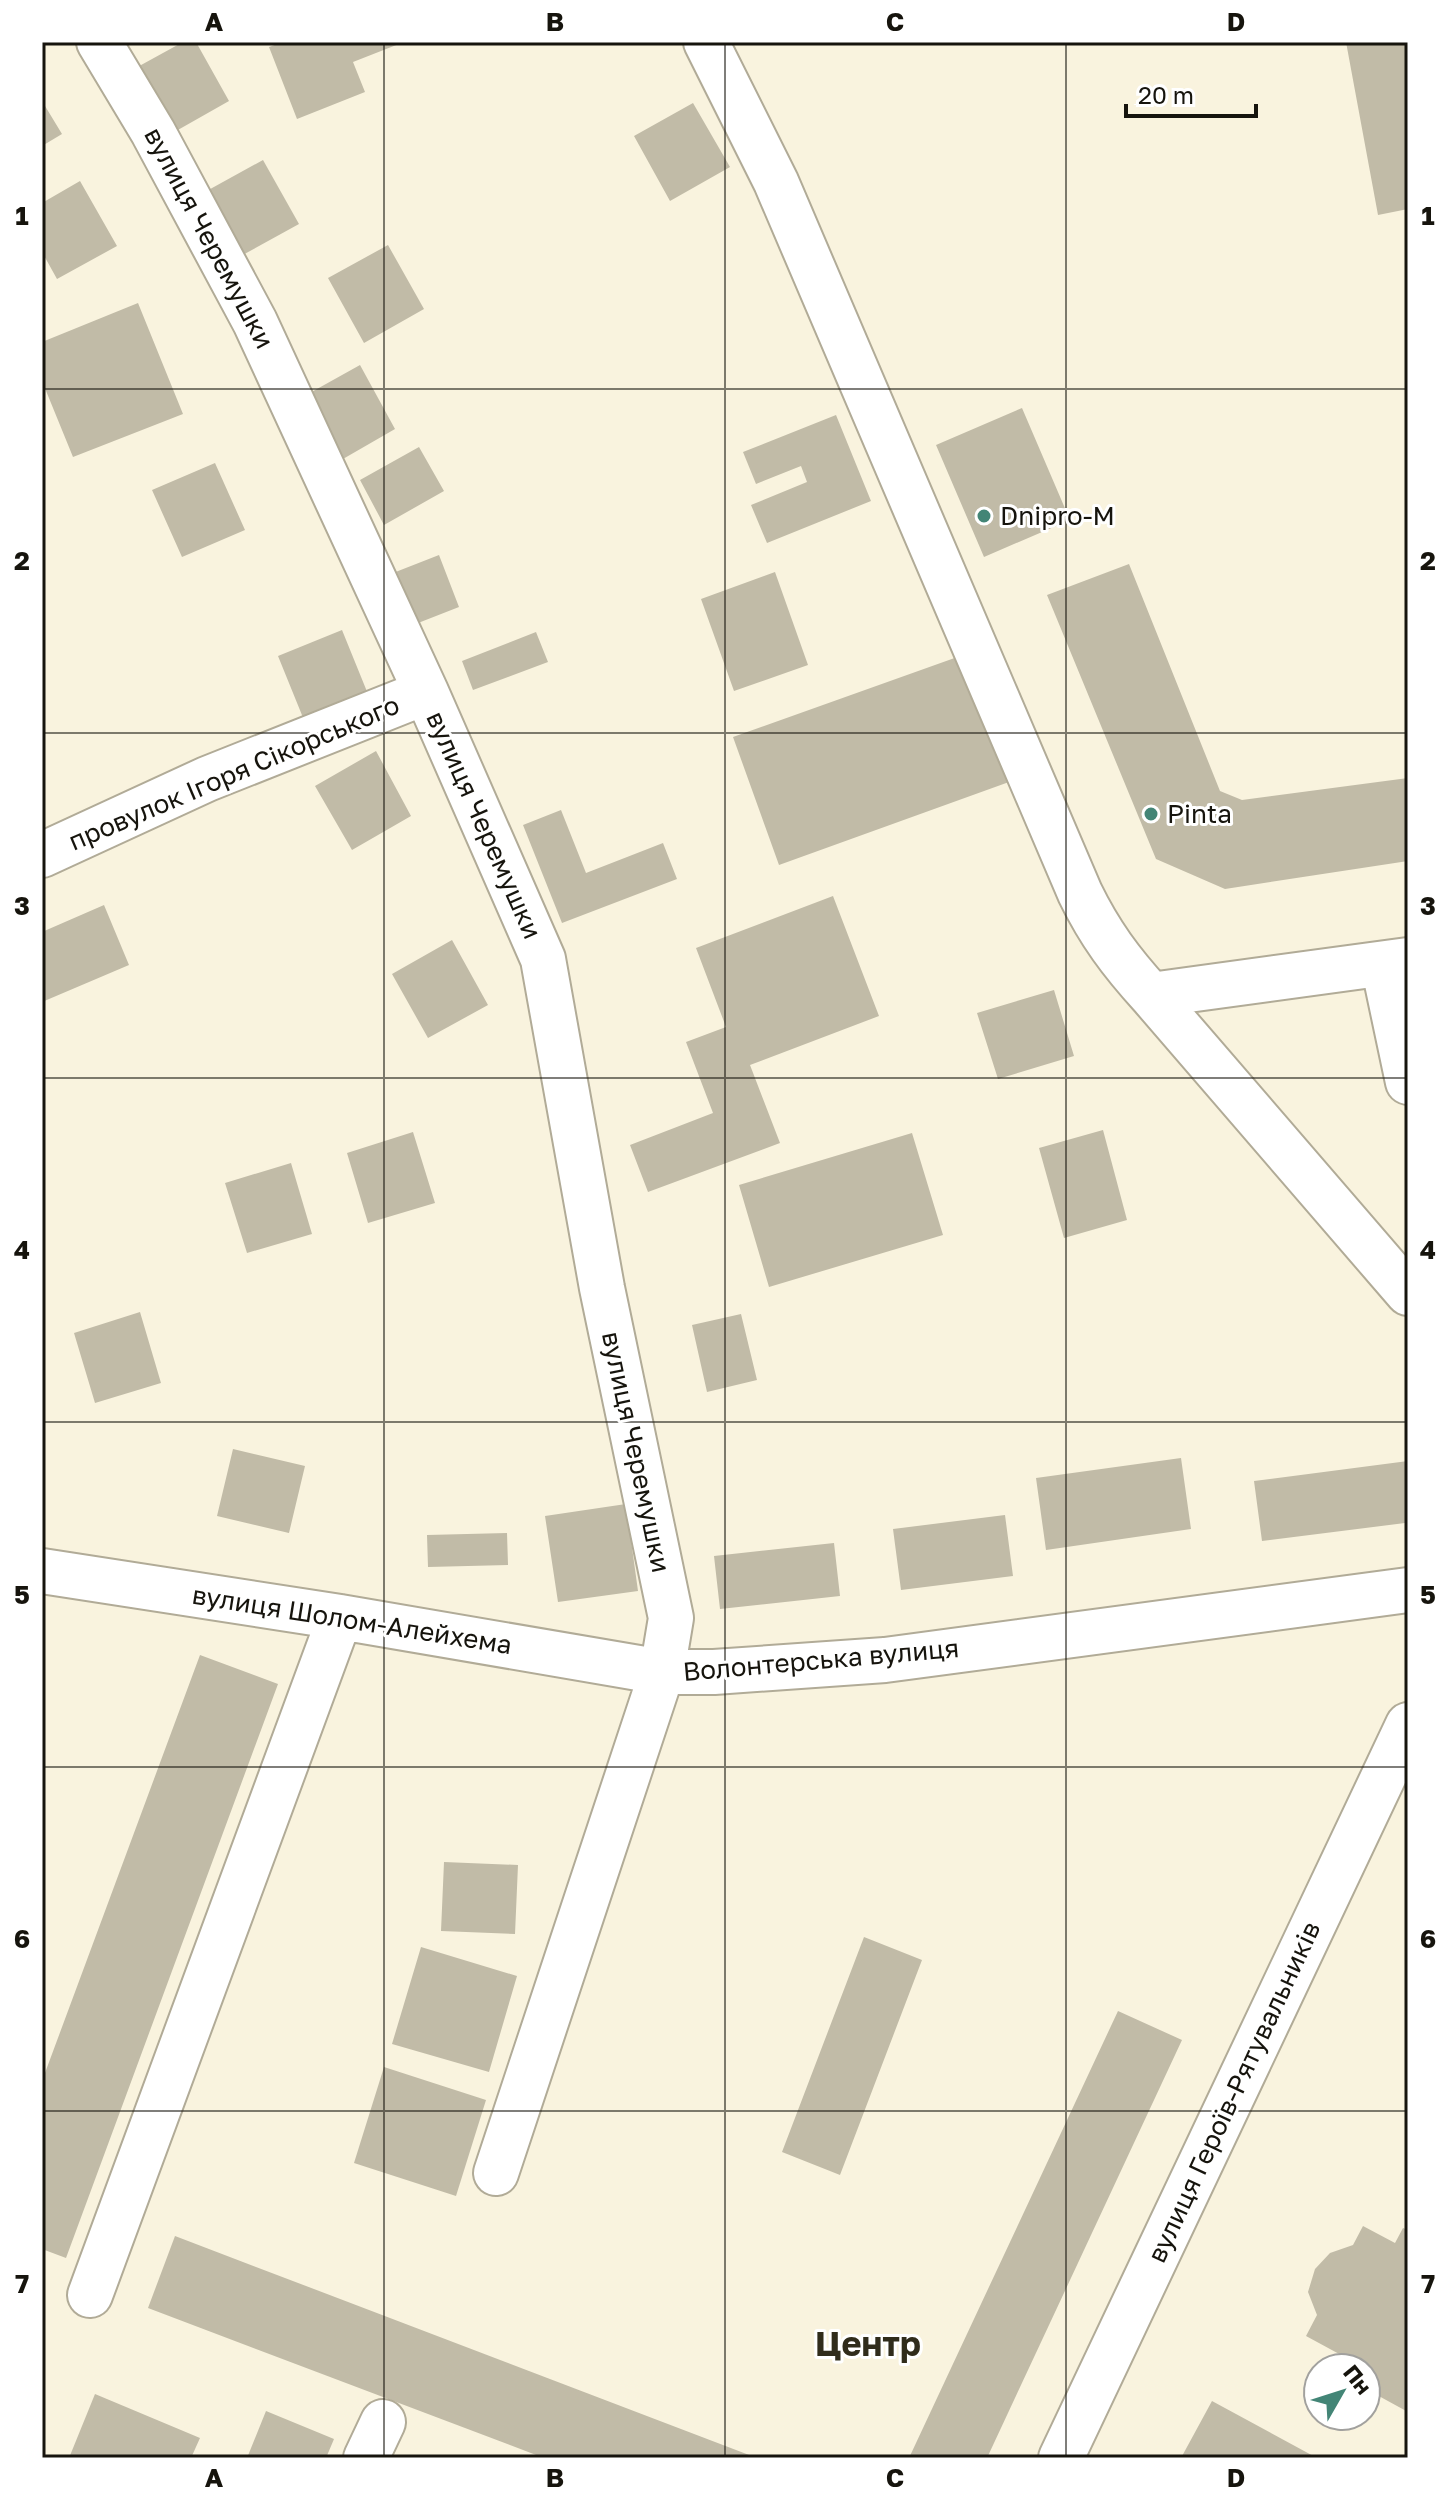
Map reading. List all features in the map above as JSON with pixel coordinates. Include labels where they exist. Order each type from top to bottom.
[{"type":"street","name":"вулиця Черемушки","points":[[99,42],[153,132],[255,322],[426,692],[543,959],[602,1288],[671,1618],[662,1672]]},
{"type":"street","points":[[706,42],[776,182],[1099,932],[1122,963],[1408,1293]]},
{"type":"street","name":"провулок Ігоря Сікорського","points":[[42,855],[207,779],[426,692]]},
{"type":"street","points":[[1151,995],[1396,962],[1408,1082]]},
{"type":"street","name":"вулиця Шолом-Алейхема","points":[[42,1571],[340,1617],[662,1672]]},
{"type":"street","name":"Волонтерська вулиця","points":[[496,2173],[662,1672],[714,1672],[885,1660],[1408,1590]]},
{"type":"street","points":[[90,2295],[340,1617]]},
{"type":"street","name":"вулиця Героїв-Рятувальників","points":[[1061,2458],[1408,1725]]},
{"type":"building","points":[[183,42],[196,42],[229,101],[169,135],[132,70]]},
{"type":"building","points":[[283,42],[404,42],[353,62],[365,92],[297,119],[269,47]]},
{"type":"building","points":[[1346,42],[1408,42],[1408,209],[1378,215]]},
{"type":"building","points":[[42,101],[62,134],[42,146]]},
{"type":"building","points":[[693,103],[730,167],[670,201],[634,136]]},
{"type":"building","points":[[263,160],[299,224],[239,257],[203,193]]},
{"type":"building","points":[[80,181],[117,246],[57,279],[42,252],[42,203]]},
{"type":"building","points":[[388,245],[424,309],[364,343],[328,278]]},
{"type":"building","points":[[138,303],[183,414],[73,457],[42,381],[42,342]]},
{"type":"building","points":[[360,365],[395,429],[336,463],[299,399]]},
{"type":"building","points":[[1022,408],[1070,520],[984,557],[936,445]]},
{"type":"building","points":[[836,415],[871,501],[767,543],[751,505],[807,482],[801,466],[756,484],[743,452]]},
{"type":"building","points":[[419,447],[444,491],[384,525],[360,480]]},
{"type":"building","points":[[215,463],[245,530],[182,557],[152,490]]},
{"type":"building","points":[[439,555],[459,607],[413,625],[393,573]]},
{"type":"building","points":[[1129,564],[1220,791],[1242,800],[1408,778],[1408,861],[1225,889],[1156,859],[1047,595]]},
{"type":"building","points":[[775,572],[808,665],[734,691],[701,599]]},
{"type":"building","points":[[342,630],[370,699],[306,725],[278,656]]},
{"type":"building","points":[[536,632],[548,662],[473,690],[462,661]]},
{"type":"building","points":[[963,655],[1009,782],[779,865],[733,737]]},
{"type":"building","points":[[376,751],[411,816],[352,850],[315,786]]},
{"type":"building","points":[[561,810],[586,873],[663,843],[677,879],[562,923],[523,825]]},
{"type":"building","points":[[833,896],[879,1016],[750,1065],[780,1143],[648,1192],[630,1145],[713,1113],[686,1042],[726,1027],[696,948]]},
{"type":"building","points":[[104,905],[129,965],[42,1002],[42,932]]},
{"type":"building","points":[[452,940],[488,1005],[428,1038],[392,974]]},
{"type":"building","points":[[1054,990],[1074,1056],[998,1079],[977,1013]]},
{"type":"building","points":[[1103,1130],[1127,1220],[1064,1238],[1039,1148]]},
{"type":"building","points":[[413,1132],[435,1203],[368,1223],[347,1153]]},
{"type":"building","points":[[912,1133],[943,1235],[769,1287],[739,1185]]},
{"type":"building","points":[[291,1163],[312,1234],[247,1253],[225,1183]]},
{"type":"building","points":[[140,1312],[161,1383],[95,1403],[74,1333]]},
{"type":"building","points":[[741,1314],[757,1380],[707,1392],[692,1325]]},
{"type":"building","points":[[233,1449],[305,1466],[289,1533],[217,1516]]},
{"type":"building","points":[[1181,1458],[1191,1529],[1046,1550],[1036,1478]]},
{"type":"building","points":[[1408,1461],[1408,1518],[1405,1523],[1262,1541],[1254,1481]]},
{"type":"building","points":[[626,1504],[638,1591],[558,1602],[545,1516]]},
{"type":"building","points":[[1005,1515],[1013,1576],[901,1590],[893,1529]]},
{"type":"building","points":[[507,1533],[508,1565],[428,1567],[427,1535]]},
{"type":"building","points":[[834,1543],[840,1596],[720,1609],[714,1556]]},
{"type":"building","points":[[200,1655],[278,1684],[66,2258],[42,2249],[42,2081]]},
{"type":"building","points":[[444,1862],[518,1865],[515,1934],[441,1931]]},
{"type":"building","points":[[864,1937],[922,1960],[840,2175],[782,2152]]},
{"type":"building","points":[[421,1947],[517,1976],[489,2072],[392,2044]]},
{"type":"building","points":[[1118,2011],[1182,2040],[987,2458],[909,2458]]},
{"type":"building","points":[[384,2067],[486,2100],[456,2196],[354,2163]]},
{"type":"building","points":[[1363,2226],[1395,2243],[1403,2228],[1408,2230],[1408,2412],[1382,2398],[1382,2352],[1335,2352],[1306,2336],[1317,2315],[1308,2292],[1315,2269],[1330,2253],[1353,2245]]},
{"type":"building","points":[[175,2236],[757,2458],[544,2458],[148,2308]]},
{"type":"building","points":[[95,2394],[200,2438],[191,2458],[69,2458]]},
{"type":"building","points":[[1212,2401],[1317,2458],[1181,2458]]},
{"type":"building","points":[[266,2411],[334,2439],[326,2458],[247,2458]]},
{"type":"place","name":"Dnipro-M","points":[[984,516]]},
{"type":"place","name":"Pinta","points":[[1151,814]]},
{"type":"district","name":"Центр","points":[[868,2344]]}]
